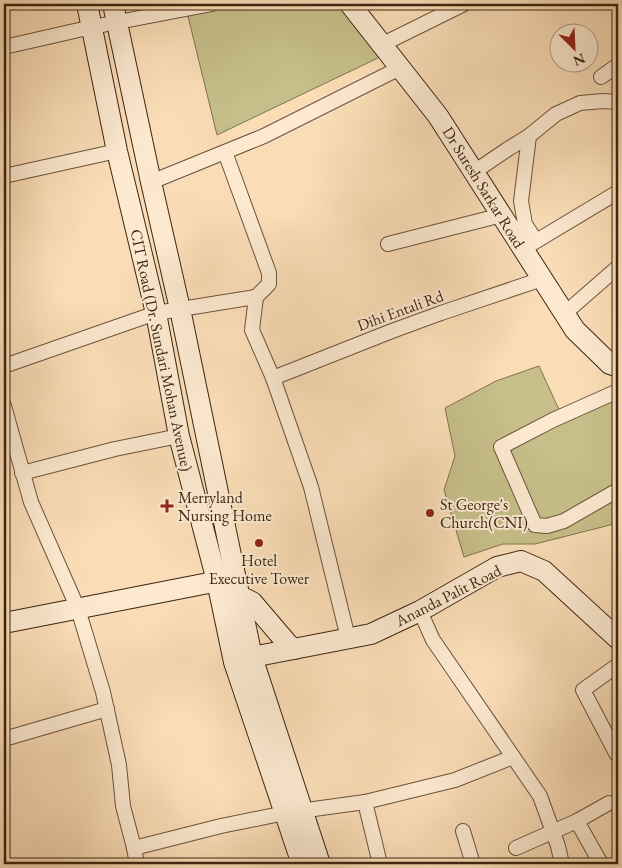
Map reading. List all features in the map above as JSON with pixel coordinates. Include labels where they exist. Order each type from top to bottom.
[{"type":"main road","name":"CIT Road (Dr. Sundari Mohan Avenue)","points":[[87,4],[117,151],[156,313],[179,436],[226,579],[239,598],[252,657],[294,811],[302,864]]},
{"type":"main road","name":"Dr Suresh Sarkar Road","points":[[350,4],[438,116],[502,215],[529,245],[542,279],[575,330],[610,364],[618,367]]},
{"type":"main road","name":"CIT Road (Dr. Sundari Mohan Avenue)","points":[[115,13],[180,309],[226,579],[234,662],[294,811],[320,864]]},
{"type":"main road","name":"Ananda Palit Road","points":[[252,657],[371,634],[420,611],[497,568],[521,561],[544,571],[618,639]]},
{"type":"main road","points":[[4,623],[226,579]]},
{"type":"main road","points":[[239,598],[252,602],[294,649]]},
{"type":"street","points":[[4,47],[92,27],[115,13],[179,11],[212,4]]},
{"type":"street","points":[[381,45],[464,4]]},
{"type":"street","points":[[601,77],[618,65]]},
{"type":"street","points":[[151,182],[264,136],[400,68]]},
{"type":"street","points":[[474,172],[529,136],[556,114],[580,103],[618,102]]},
{"type":"street","points":[[529,136],[521,201],[529,245],[618,192]]},
{"type":"street","points":[[4,176],[117,151]]},
{"type":"street","points":[[4,366],[156,313],[256,297],[269,284],[269,273],[224,152]]},
{"type":"street","points":[[388,244],[502,215]]},
{"type":"street","points":[[564,314],[618,267]]},
{"type":"street","name":"Dihi Entali Rd","points":[[273,378],[392,331],[542,279]]},
{"type":"street","points":[[256,297],[252,330],[273,378],[310,487],[348,638]]},
{"type":"street","points":[[618,391],[553,420],[501,447],[535,525],[547,526],[564,520],[618,490]]},
{"type":"street","points":[[4,406],[30,502],[78,609],[120,765],[123,806],[134,848],[136,864]]},
{"type":"street","points":[[22,473],[179,436]]},
{"type":"street","points":[[420,611],[433,640],[540,796],[558,846],[562,864]]},
{"type":"street","points":[[617,755],[583,690],[618,665]]},
{"type":"street","points":[[4,739],[106,709]]},
{"type":"street","points":[[134,848],[222,826],[294,811],[365,802],[455,780],[513,757]]},
{"type":"street","points":[[365,802],[380,864]]},
{"type":"street","points":[[516,848],[577,821],[609,803]]},
{"type":"street","points":[[577,821],[601,864]]},
{"type":"street","points":[[463,831],[473,864]]},
{"type":"shaded area","points":[[185,4],[338,4],[380,57],[217,135]]},
{"type":"shaded area","points":[[539,366],[561,414],[618,382],[618,523],[535,544],[503,544],[464,557],[444,490],[455,456],[445,408],[496,381]]},
{"type":"place","name":"Merryland Nursing Home","points":[[167,506]]},
{"type":"place","name":"St George's Church(CNI)","points":[[430,513]]},
{"type":"place","name":"Hotel Executive Tower","points":[[259,543]]}]
